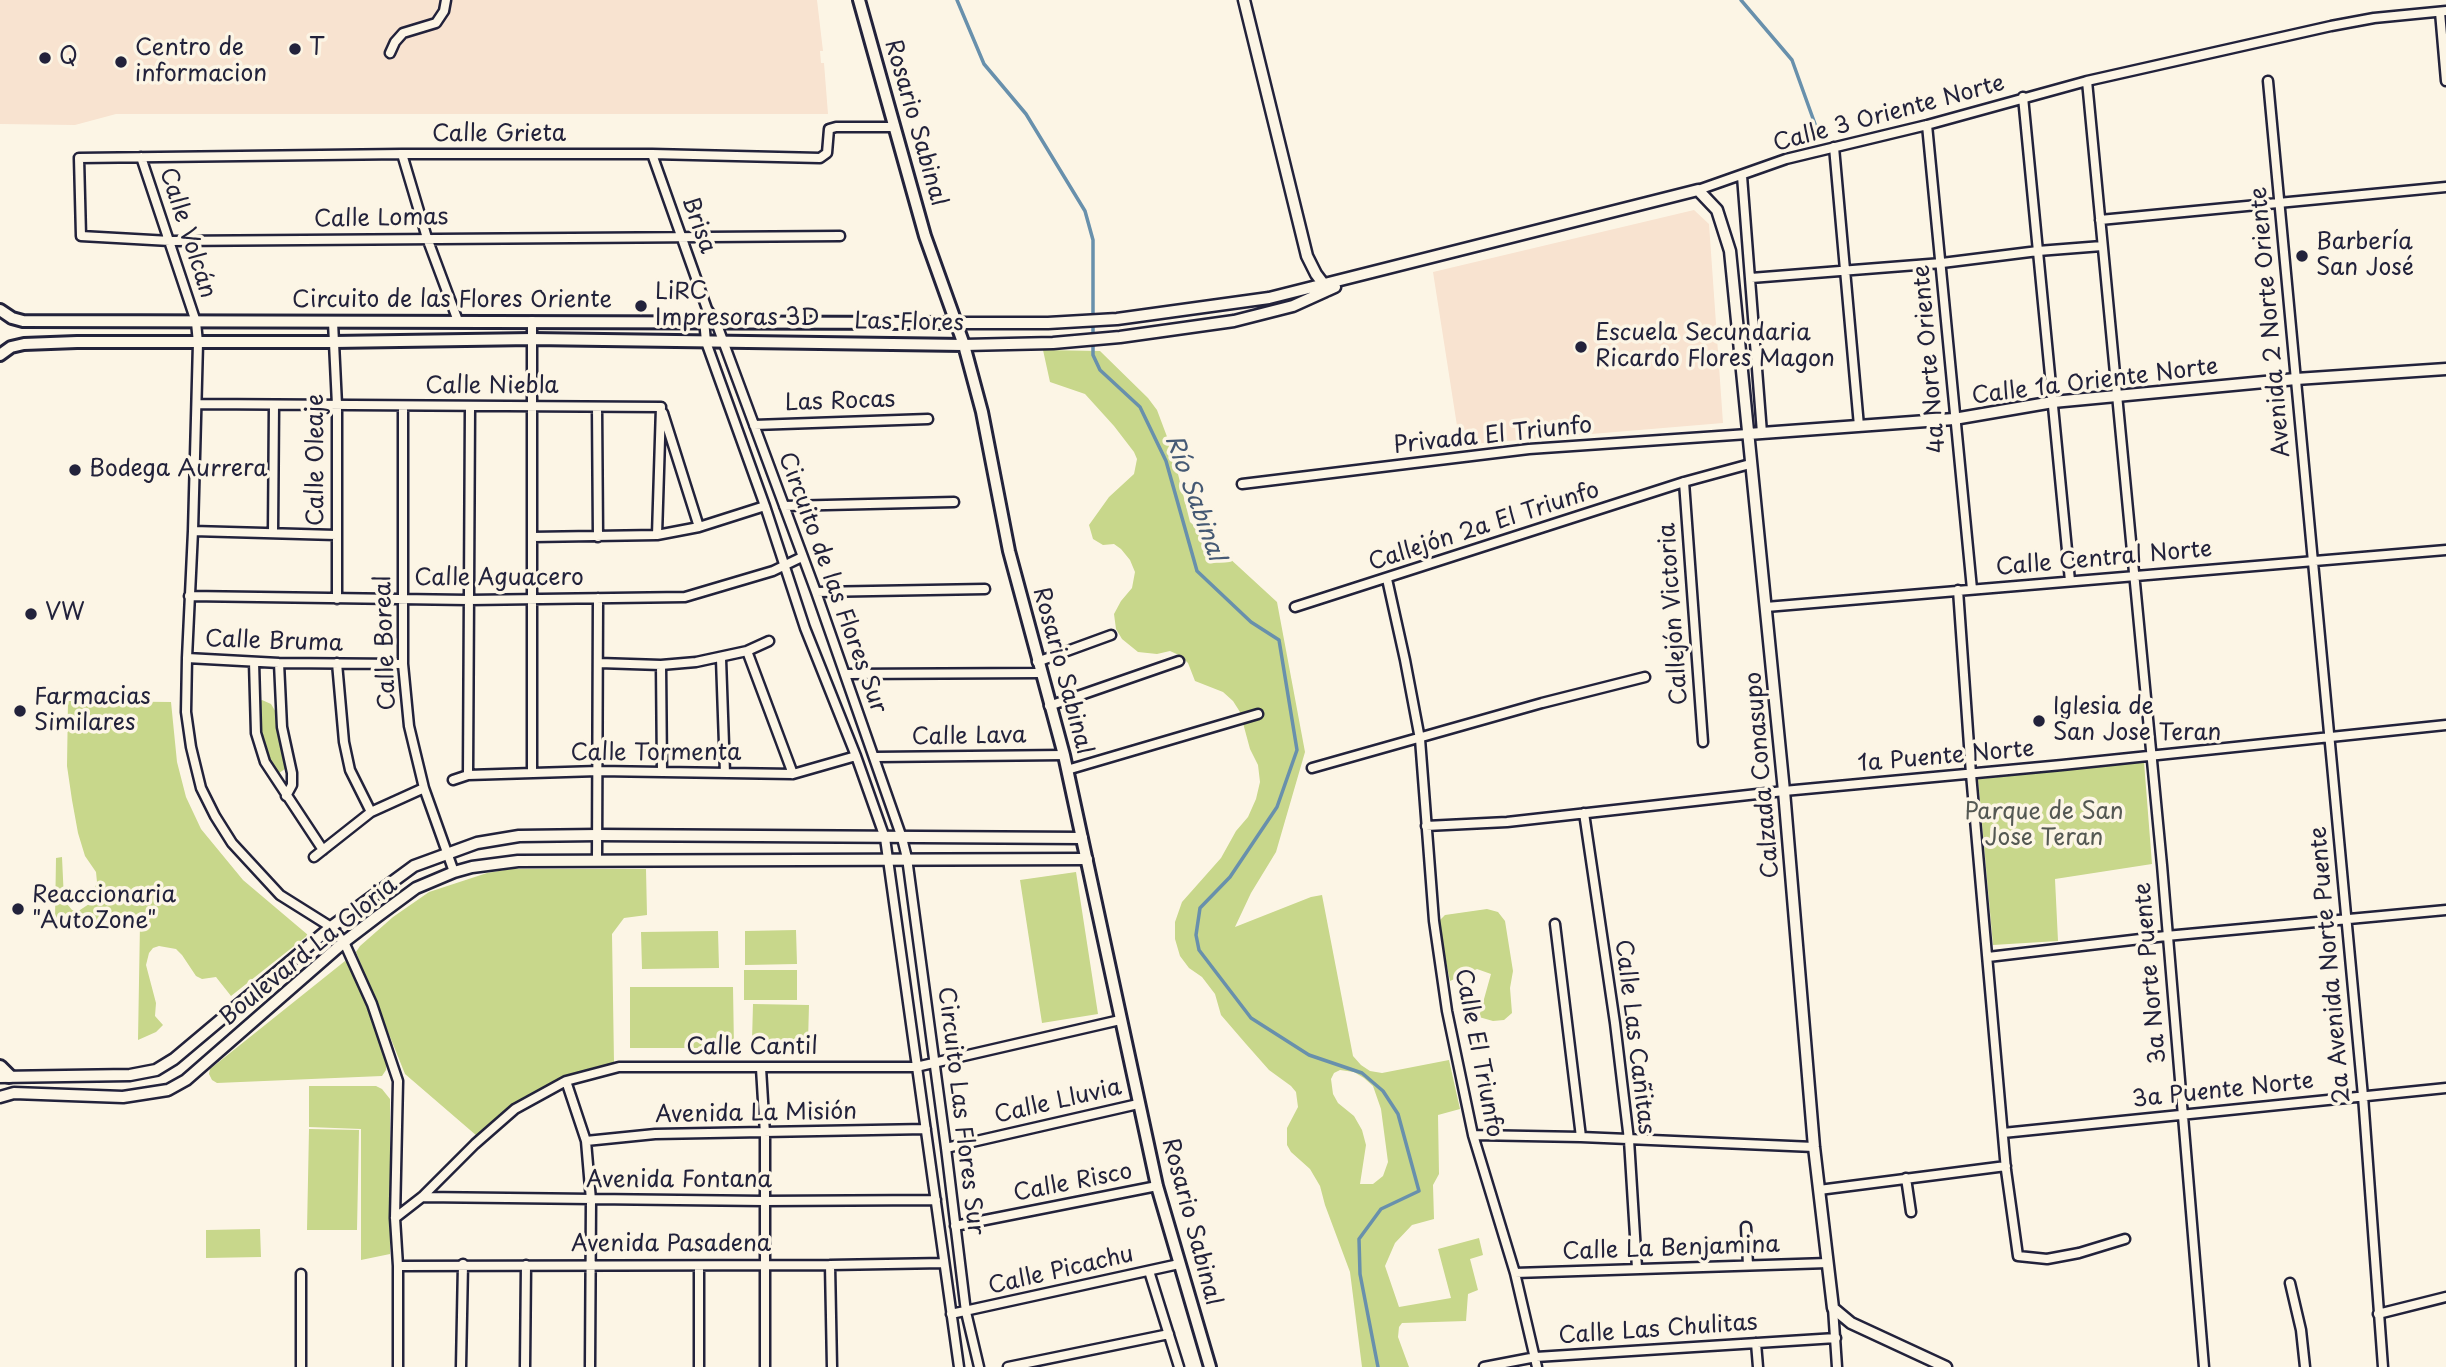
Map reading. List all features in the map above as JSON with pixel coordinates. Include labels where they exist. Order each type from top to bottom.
[{"type":"main road","name":"Rosario Sabinal","points":[[859,0],[925,236],[964,345],[982,412],[1009,551],[1064,755],[1157,1186],[1209,1362],[1217,1367]]},
{"type":"main road","name":"Circuito de las Flores Oriente","points":[[0,310],[23,321],[956,323]]},
{"type":"main road","name":"Las Flores","points":[[0,355],[11,347],[24,344],[532,339],[964,345]]},
{"type":"street","points":[[390,53],[395,41],[403,33],[436,23],[446,0]]},
{"type":"street","points":[[1244,0],[1307,256],[1327,288]]},
{"type":"street","points":[[2443,11],[2446,80]]},
{"type":"street","name":"Calle 3 Oriente Norte","points":[[1053,343],[1229,322],[1293,306],[1347,280],[1698,190],[1786,159],[1927,125],[2023,97],[2331,26],[2443,11]]},
{"type":"street","name":"3a Norte Puente","points":[[2087,81],[2151,754],[2204,1367]]},
{"type":"street","name":"Avenida 2 Norte Oriente","points":[[2268,81],[2312,559]]},
{"type":"street","points":[[2023,97],[2070,581]]},
{"type":"street","name":"4a Norte Oriente","points":[[1927,125],[1972,589]]},
{"type":"street","name":"Calle Grieta","points":[[81,236],[79,158],[652,154],[820,158],[827,153],[829,129],[895,127]]},
{"type":"street","points":[[1834,147],[1859,426]]},
{"type":"street","points":[[402,154],[458,321]]},
{"type":"street","name":"Brisa","points":[[652,154],[707,309],[716,322]]},
{"type":"street","name":"Calle Volcán","points":[[141,157],[196,322],[198,343],[186,712],[191,747],[201,788],[232,843],[280,895],[331,927],[344,942],[372,1004],[398,1081],[395,1219],[398,1367]]},
{"type":"street","points":[[1742,176],[1762,433]]},
{"type":"street","points":[[2100,220],[2446,187]]},
{"type":"street","name":"Calzada Conasupo","points":[[1698,190],[1717,210],[1730,251],[1784,791],[1814,1147],[1838,1367]]},
{"type":"street","name":"Calle Lomas","points":[[81,236],[170,241],[840,236]]},
{"type":"street","points":[[1751,278],[1941,263],[2102,246]]},
{"type":"street","name":"Calle 3 Oriente Norte","points":[[1117,319],[1327,288]]},
{"type":"street","points":[[1225,305],[1229,322]]},
{"type":"street","points":[[707,309],[703,322],[706,342],[765,506],[805,628],[885,838],[959,1367]]},
{"type":"street","name":"Circuito de las Flores Oriente","points":[[956,323],[1048,323],[1117,319]]},
{"type":"street","name":"Calle Oleaje","points":[[333,321],[337,405],[337,599]]},
{"type":"street","points":[[532,321],[533,773]]},
{"type":"street","name":"Circuito de las Flores Sur","points":[[716,322],[876,757],[907,858]]},
{"type":"street","name":"Las Flores","points":[[964,345],[1053,343]]},
{"type":"street","name":"Calle 1a Oriente Norte","points":[[1748,435],[1954,419],[2053,402],[2116,396],[2296,379],[2446,369]]},
{"type":"street","name":"Calle Niebla","points":[[198,404],[661,407]]},
{"type":"street","points":[[273,533],[274,405]]},
{"type":"street","name":"Calle Boreal","points":[[402,406],[402,664],[409,726],[424,788],[454,872]]},
{"type":"street","points":[[468,775],[470,407]]},
{"type":"street","points":[[597,407],[598,537]]},
{"type":"street","points":[[661,407],[699,527]]},
{"type":"street","points":[[657,534],[661,407]]},
{"type":"street","name":"Las Rocas","points":[[754,425],[928,419]]},
{"type":"street","name":"Privada El Triunfo","points":[[1242,484],[1530,449],[1748,435]]},
{"type":"street","name":"Callejón 2a El Triunfo","points":[[1295,607],[1684,482],[1750,464]]},
{"type":"street","name":"Callejón Victoria","points":[[1684,482],[1703,742]]},
{"type":"street","points":[[784,506],[954,502]]},
{"type":"street","points":[[532,537],[657,534],[699,527],[765,506]]},
{"type":"street","points":[[193,531],[336,535]]},
{"type":"street","name":"Calle Central Norte","points":[[1766,607],[2312,559],[2446,550]]},
{"type":"street","name":"Calle Aguacero","points":[[189,596],[469,600],[684,597],[773,571],[802,557]]},
{"type":"street","name":"2a Avenida Norte Puente","points":[[2312,559],[2364,1096],[2382,1367]]},
{"type":"street","name":"Calle El Triunfo","points":[[1387,579],[1420,739],[1434,921],[1447,1011],[1473,1135],[1515,1273],[1537,1367]]},
{"type":"street","points":[[816,592],[985,589]]},
{"type":"street","points":[[1958,590],[1971,774],[2006,1168],[2018,1256],[2047,1259],[2079,1253],[2125,1239]]},
{"type":"street","points":[[597,860],[598,598]]},
{"type":"street","points":[[846,674],[1039,667],[1111,635]]},
{"type":"street","points":[[599,663],[661,665],[721,659],[769,641]]},
{"type":"street","points":[[747,651],[793,774]]},
{"type":"street","name":"Calle Bruma","points":[[187,658],[279,663],[402,664]]},
{"type":"street","points":[[721,659],[725,773]]},
{"type":"street","points":[[1049,706],[1179,661]]},
{"type":"street","points":[[254,662],[256,733],[265,762],[323,850]]},
{"type":"street","points":[[279,663],[282,727],[292,773],[292,785],[286,796]]},
{"type":"street","points":[[337,663],[344,742],[351,770],[371,811]]},
{"type":"street","points":[[661,665],[662,772]]},
{"type":"street","points":[[1312,768],[1645,677]]},
{"type":"street","points":[[1067,770],[1258,714]]},
{"type":"street","name":"1a Puente Norte","points":[[1426,826],[1507,822],[1784,791],[2446,725]]},
{"type":"street","name":"Calle Lava","points":[[876,757],[1064,755]]},
{"type":"street","name":"Calle Tormenta","points":[[453,780],[468,775],[598,771],[793,774],[856,756]]},
{"type":"street","points":[[314,858],[371,811],[424,788]]},
{"type":"street","name":"Calle Las Cañitas","points":[[1584,813],[1629,1140],[1637,1268]]},
{"type":"street","name":"Boulevard La Gloria","points":[[3,1074],[130,1075],[156,1070],[174,1059],[331,927],[414,866],[477,843],[519,836],[598,835],[1082,838]]},
{"type":"street","name":"Circuito Las Flores Sur","points":[[907,858],[966,1312],[979,1367]]},
{"type":"street","name":"Boulevard La Gloria","points":[[0,1097],[14,1094],[123,1097],[168,1090],[186,1080],[344,942],[416,888],[454,872],[519,861],[1087,859]]},
{"type":"street","points":[[1988,957],[2166,936],[2446,910]]},
{"type":"street","points":[[1555,924],[1581,1137]]},
{"type":"street","name":"Calle Cantil","points":[[395,1219],[515,1109],[566,1081],[618,1067],[916,1068],[1120,1020]]},
{"type":"street","points":[[761,1068],[765,1134],[765,1367]]},
{"type":"street","points":[[566,1081],[586,1141],[592,1200],[590,1367]]},
{"type":"street","name":"3a Puente Norte","points":[[2003,1133],[2446,1088]]},
{"type":"street","name":"Calle Lluvia","points":[[946,1148],[1138,1104]]},
{"type":"street","name":"Avenida La Misión","points":[[586,1141],[655,1134],[926,1129]]},
{"type":"street","points":[[1473,1135],[1814,1147]]},
{"type":"street","points":[[1819,1190],[2006,1168]]},
{"type":"street","points":[[1906,1178],[1911,1212]]},
{"type":"street","name":"Calle Risco","points":[[955,1226],[1157,1186]]},
{"type":"street","name":"Avenida Fontana","points":[[422,1197],[936,1200]]},
{"type":"street","points":[[1746,1227],[1748,1265]]},
{"type":"street","name":"Avenida Pasadena","points":[[398,1266],[944,1263]]},
{"type":"street","name":"Calle Picachu","points":[[951,1314],[1179,1264]]},
{"type":"street","name":"Calle La Benjamina","points":[[1515,1273],[1828,1264]]},
{"type":"street","points":[[461,1367],[463,1265]]},
{"type":"street","points":[[525,1367],[526,1265]]},
{"type":"street","points":[[830,1265],[832,1367]]},
{"type":"street","points":[[699,1266],[699,1367]]},
{"type":"street","points":[[1149,1271],[1179,1367]]},
{"type":"street","points":[[301,1274],[301,1367]]},
{"type":"street","points":[[2290,1283],[2301,1330],[2305,1367]]},
{"type":"street","points":[[2378,1314],[2446,1297]]},
{"type":"street","points":[[1833,1308],[1851,1323],[1946,1367]]},
{"type":"street","points":[[1008,1367],[1044,1364],[1169,1334]]},
{"type":"street","name":"Calle Las Chulitas","points":[[1484,1367],[1536,1357],[1836,1338]]},
{"type":"street","points":[[1756,1343],[1758,1367]]},
{"type":"shaded area","points":[[0,0],[817,0],[828,114],[116,114],[75,125],[0,124]]},
{"type":"shaded area","name":"Escuela Secundaria Ricardo Flores Magon","points":[[1694,210],[1709,224],[1723,423],[1460,445],[1433,272]]},
{"type":"green space","points":[[1043,350],[1100,351],[1157,410],[1172,450],[1190,522],[1277,602],[1305,752],[1276,852],[1251,893],[1235,927],[1322,895],[1353,1056],[1370,1071],[1382,1073],[1449,1060],[1460,1109],[1438,1115],[1439,1174],[1433,1185],[1434,1219],[1412,1225],[1395,1243],[1385,1266],[1399,1307],[1451,1298],[1438,1249],[1479,1238],[1483,1255],[1470,1259],[1478,1290],[1468,1294],[1466,1321],[1402,1323],[1399,1327],[1398,1337],[1409,1367],[1362,1367],[1350,1272],[1320,1186],[1310,1169],[1287,1145],[1287,1128],[1298,1107],[1296,1092],[1269,1070],[1221,1015],[1215,994],[1180,956],[1175,939],[1175,922],[1182,902],[1221,858],[1236,831],[1248,817],[1260,782],[1258,765],[1250,749],[1240,712],[1233,701],[1223,692],[1195,681],[1188,663],[1181,656],[1170,651],[1157,654],[1138,652],[1122,639],[1116,629],[1114,614],[1132,588],[1135,572],[1121,549],[1114,544],[1103,545],[1093,539],[1089,525],[1109,497],[1134,474],[1137,459],[1114,426],[1085,394],[1050,382]],"holes":[[[1340,1070],[1354,1072],[1373,1086],[1381,1109],[1388,1162],[1383,1176],[1373,1184],[1360,1184],[1366,1145],[1362,1130],[1354,1116],[1338,1103],[1333,1094],[1331,1079],[1334,1073]]]},
{"type":"green space","points":[[262,700],[271,704],[277,714],[286,761],[285,769],[279,773],[275,771],[259,731],[259,702]]},
{"type":"green space","points":[[68,701],[171,702],[177,762],[186,797],[201,829],[243,880],[308,935],[231,996],[216,977],[202,979],[196,976],[176,949],[159,946],[153,948],[146,965],[156,1003],[155,1016],[163,1025],[156,1032],[138,1040],[140,923],[55,920],[56,858],[62,857],[64,900],[72,910],[80,910],[89,904],[97,882],[96,872],[85,856],[72,800],[67,766]]},
{"type":"green space","name":"Parque de San Jose Teran","points":[[2144,762],[2152,864],[2055,879],[2058,941],[1993,945],[1978,779]]},
{"type":"green space","points":[[511,869],[646,869],[647,915],[624,918],[612,934],[614,1063],[550,1083],[511,1107],[477,1136],[405,1074],[356,952],[393,917],[429,892],[487,873]]},
{"type":"green space","points":[[1076,872],[1098,1014],[1042,1023],[1020,880]]},
{"type":"green space","points":[[1487,909],[1498,912],[1505,921],[1513,971],[1510,988],[1512,1013],[1504,1020],[1493,1021],[1479,1017],[1491,974],[1477,969],[1450,981],[1439,927],[1440,920],[1445,915]]},
{"type":"green space","points":[[796,930],[797,964],[745,965],[745,931]]},
{"type":"green space","points":[[718,931],[719,968],[642,969],[641,932]]},
{"type":"green space","points":[[345,961],[351,964],[387,1063],[382,1076],[217,1083],[212,1080],[210,1069]]},
{"type":"green space","points":[[744,970],[797,970],[797,1000],[744,1000]]},
{"type":"green space","points":[[630,987],[733,987],[734,1048],[630,1048]]},
{"type":"green space","points":[[753,1004],[809,1005],[808,1042],[752,1041]]},
{"type":"green space","points":[[309,1086],[376,1086],[390,1099],[390,1254],[361,1260],[361,1129],[309,1127]]},
{"type":"green space","points":[[309,1129],[359,1130],[357,1230],[307,1230]]},
{"type":"green space","points":[[260,1229],[261,1257],[206,1258],[206,1230]]},
{"type":"waterway","name":"Río Sabinal","points":[[957,0],[984,64],[1026,114],[1085,211],[1093,240],[1093,355],[1100,370],[1140,407],[1166,461],[1197,571],[1251,622],[1279,640],[1297,750],[1277,807],[1230,877],[1200,908],[1196,935],[1199,950],[1251,1018],[1309,1055],[1362,1073],[1383,1091],[1398,1114],[1419,1191],[1381,1209],[1359,1239],[1360,1274],[1378,1367]]},
{"type":"waterway","points":[[1741,0],[1792,60],[1820,138]]},
{"type":"place","name":"T","points":[[295,49]]},
{"type":"place","name":"Q","points":[[45,58]]},
{"type":"place","name":"Centro de informacion","points":[[121,62]]},
{"type":"place","name":"Barbería San José","points":[[2302,256]]},
{"type":"place","name":"LiRC Impresoras 3D","points":[[641,306]]},
{"type":"place","name":"Escuela Secundaria Ricardo Flores Magon","points":[[1581,347]]},
{"type":"place","name":"Bodega Aurrera","points":[[75,470]]},
{"type":"place","name":"VW","points":[[31,614]]},
{"type":"place","name":"Farmacias Similares","points":[[20,711]]},
{"type":"place","name":"Iglesia de San Jose Teran","points":[[2039,721]]},
{"type":"place","name":"Reaccionaria \"AutoZone\"","points":[[18,909]]}]
